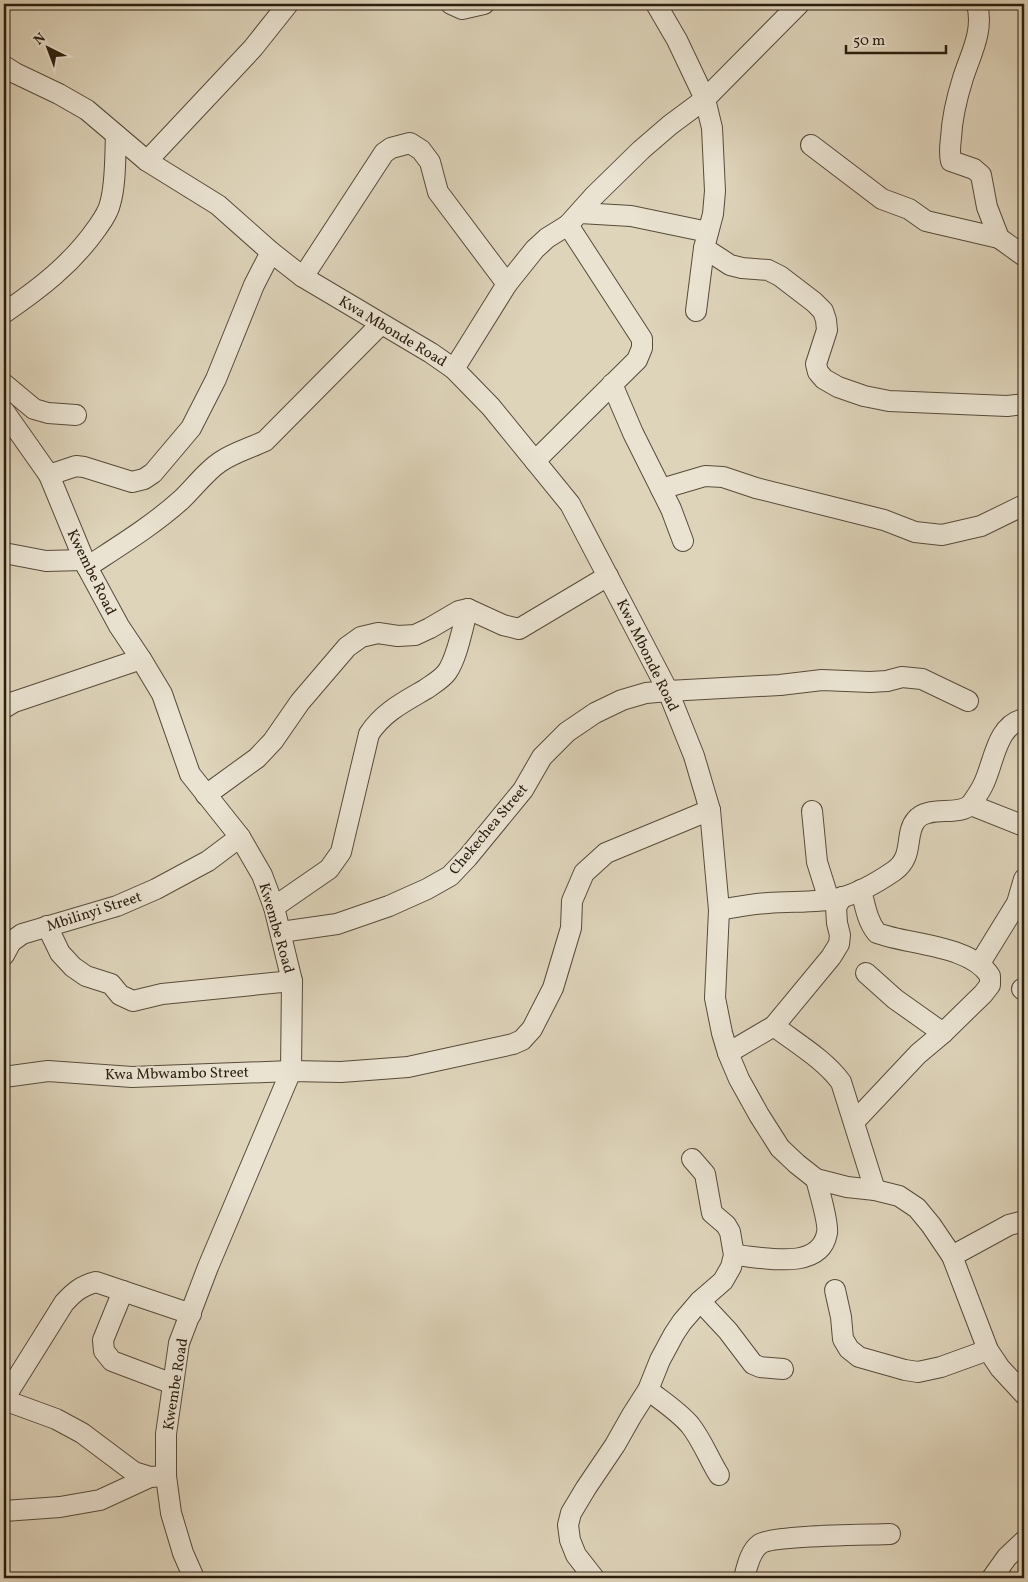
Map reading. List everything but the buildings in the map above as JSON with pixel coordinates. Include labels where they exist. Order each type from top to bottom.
[{"type":"street","points":[[147,161],[253,48],[288,4]]},
{"type":"street","points":[[451,4],[462,9],[484,4]]},
{"type":"street","points":[[656,4],[678,40],[705,99],[712,128],[715,192],[696,311]]},
{"type":"street","points":[[454,369],[507,284],[534,249],[574,219],[594,196],[642,150],[670,125],[705,99],[799,4]]},
{"type":"street","points":[[976,4],[980,21],[978,35],[962,80],[952,124],[950,156],[951,161],[974,169],[981,175],[987,207],[999,238]]},
{"type":"street","name":"Kwa Mbonde Road","points":[[4,66],[87,110],[147,161],[218,205],[271,252],[303,277],[431,353],[454,369],[491,407],[570,504],[668,691],[694,756],[710,810],[720,910],[715,998],[722,1033],[739,1079],[759,1116],[780,1148],[816,1179],[847,1187],[875,1190],[899,1196],[916,1208],[931,1225],[952,1256],[988,1350],[1000,1368],[1024,1394]]},
{"type":"street","points":[[4,313],[44,286],[72,259],[102,221],[110,205],[116,135]]},
{"type":"street","points":[[303,277],[384,153],[391,148],[410,143],[421,150],[430,162],[438,192],[507,284]]},
{"type":"street","points":[[810,145],[882,200],[909,209],[926,221],[999,238],[1024,256]]},
{"type":"street","points":[[574,219],[631,216],[706,240],[730,265],[768,270],[780,276],[823,311],[827,330],[816,364],[818,372],[824,379],[838,388],[889,401],[1007,406],[1024,404]]},
{"type":"street","points":[[535,460],[637,360],[642,348],[642,339],[574,219]]},
{"type":"street","points":[[49,475],[76,466],[132,482],[144,479],[153,473],[190,428],[216,379],[254,285],[271,252]]},
{"type":"street","points":[[4,553],[46,561],[85,564],[155,522],[182,500],[218,464],[232,455],[248,450],[264,440],[381,324]]},
{"type":"street","points":[[4,384],[34,409],[48,413],[76,416]]},
{"type":"street","points":[[612,384],[683,541]]},
{"type":"street","name":"Kwembe Road","points":[[5,418],[49,475],[85,564],[119,626],[162,694],[190,774],[240,837],[262,875],[274,907],[292,981],[291,1071],[179,1343],[158,1476],[183,1553],[194,1578]]},
{"type":"street","points":[[661,489],[705,476],[723,477],[756,488],[884,520],[915,532],[942,535],[981,526],[1024,505]]},
{"type":"street","points":[[206,795],[258,758],[273,741],[300,702],[347,647],[361,637],[378,633],[398,636],[415,634],[430,628],[459,610],[468,609],[503,625],[519,629],[608,576]]},
{"type":"street","points":[[274,907],[329,869],[341,852],[369,734],[377,722],[387,713],[438,681],[446,673],[452,662],[468,609]]},
{"type":"street","points":[[4,708],[14,702],[141,659]]},
{"type":"street","name":"Chekechea Street","points":[[281,932],[336,924],[404,899],[450,876],[523,790],[542,757],[567,732],[595,713],[622,700],[646,692],[780,685],[822,680],[870,682],[887,681],[902,677],[922,679],[968,701]]},
{"type":"street","points":[[720,910],[765,903],[835,899],[861,890],[896,870],[907,856],[913,824],[917,818],[928,813],[964,809],[971,805],[984,785],[999,743],[1008,727],[1024,719]]},
{"type":"street","points":[[971,805],[1024,826]]},
{"type":"street","name":"Kwa Mbwambo Street","points":[[4,1077],[48,1071],[132,1077],[291,1071],[341,1072],[408,1067],[513,1044],[522,1040],[532,1029],[553,988],[571,928],[572,900],[584,873],[606,853],[710,810]]},
{"type":"street","points":[[728,1053],[774,1026],[814,979],[839,944],[840,934],[837,924],[835,899],[817,862],[812,811]]},
{"type":"street","name":"Mbilinyi Street","points":[[4,955],[11,942],[22,934],[117,906],[156,889],[208,861],[240,837]]},
{"type":"street","points":[[980,963],[1017,903],[1024,879]]},
{"type":"street","points":[[854,1122],[918,1054],[944,1033],[983,994],[990,984],[990,976],[980,963],[949,950],[878,933],[872,927],[861,890]]},
{"type":"street","points":[[47,926],[60,953],[73,967],[86,976],[110,984],[120,996],[133,1001],[162,994],[292,981]]},
{"type":"street","points":[[866,973],[895,999],[944,1033]]},
{"type":"street","points":[[774,1026],[834,1072],[841,1082],[875,1190]]},
{"type":"street","points":[[594,1578],[576,1555],[570,1540],[568,1525],[571,1513],[648,1390],[660,1360],[674,1334],[700,1301],[723,1282],[731,1267],[734,1255],[730,1232],[726,1225],[712,1213],[705,1174],[692,1159]]},
{"type":"street","points":[[734,1255],[789,1259],[803,1258],[815,1253],[823,1243],[828,1232],[816,1179]]},
{"type":"street","points":[[952,1256],[1009,1225],[1024,1221]]},
{"type":"street","points":[[158,1476],[134,1472],[82,1433],[56,1419],[4,1400],[64,1303],[75,1291],[84,1285],[96,1282],[191,1314]]},
{"type":"street","points":[[835,1290],[842,1318],[844,1339],[849,1350],[859,1357],[918,1372],[942,1367],[988,1350]]},
{"type":"street","points":[[123,1291],[103,1340],[104,1351],[112,1361],[173,1384]]},
{"type":"street","points":[[700,1301],[728,1331],[753,1364],[760,1367],[783,1369]]},
{"type":"street","points":[[648,1390],[677,1412],[689,1424],[698,1436],[719,1476]]},
{"type":"street","points":[[4,1511],[60,1507],[100,1500],[158,1476]]},
{"type":"street","points":[[744,1578],[755,1549],[762,1542],[890,1534]]},
{"type":"street","points":[[992,1578],[1007,1557],[1024,1541]]}]
